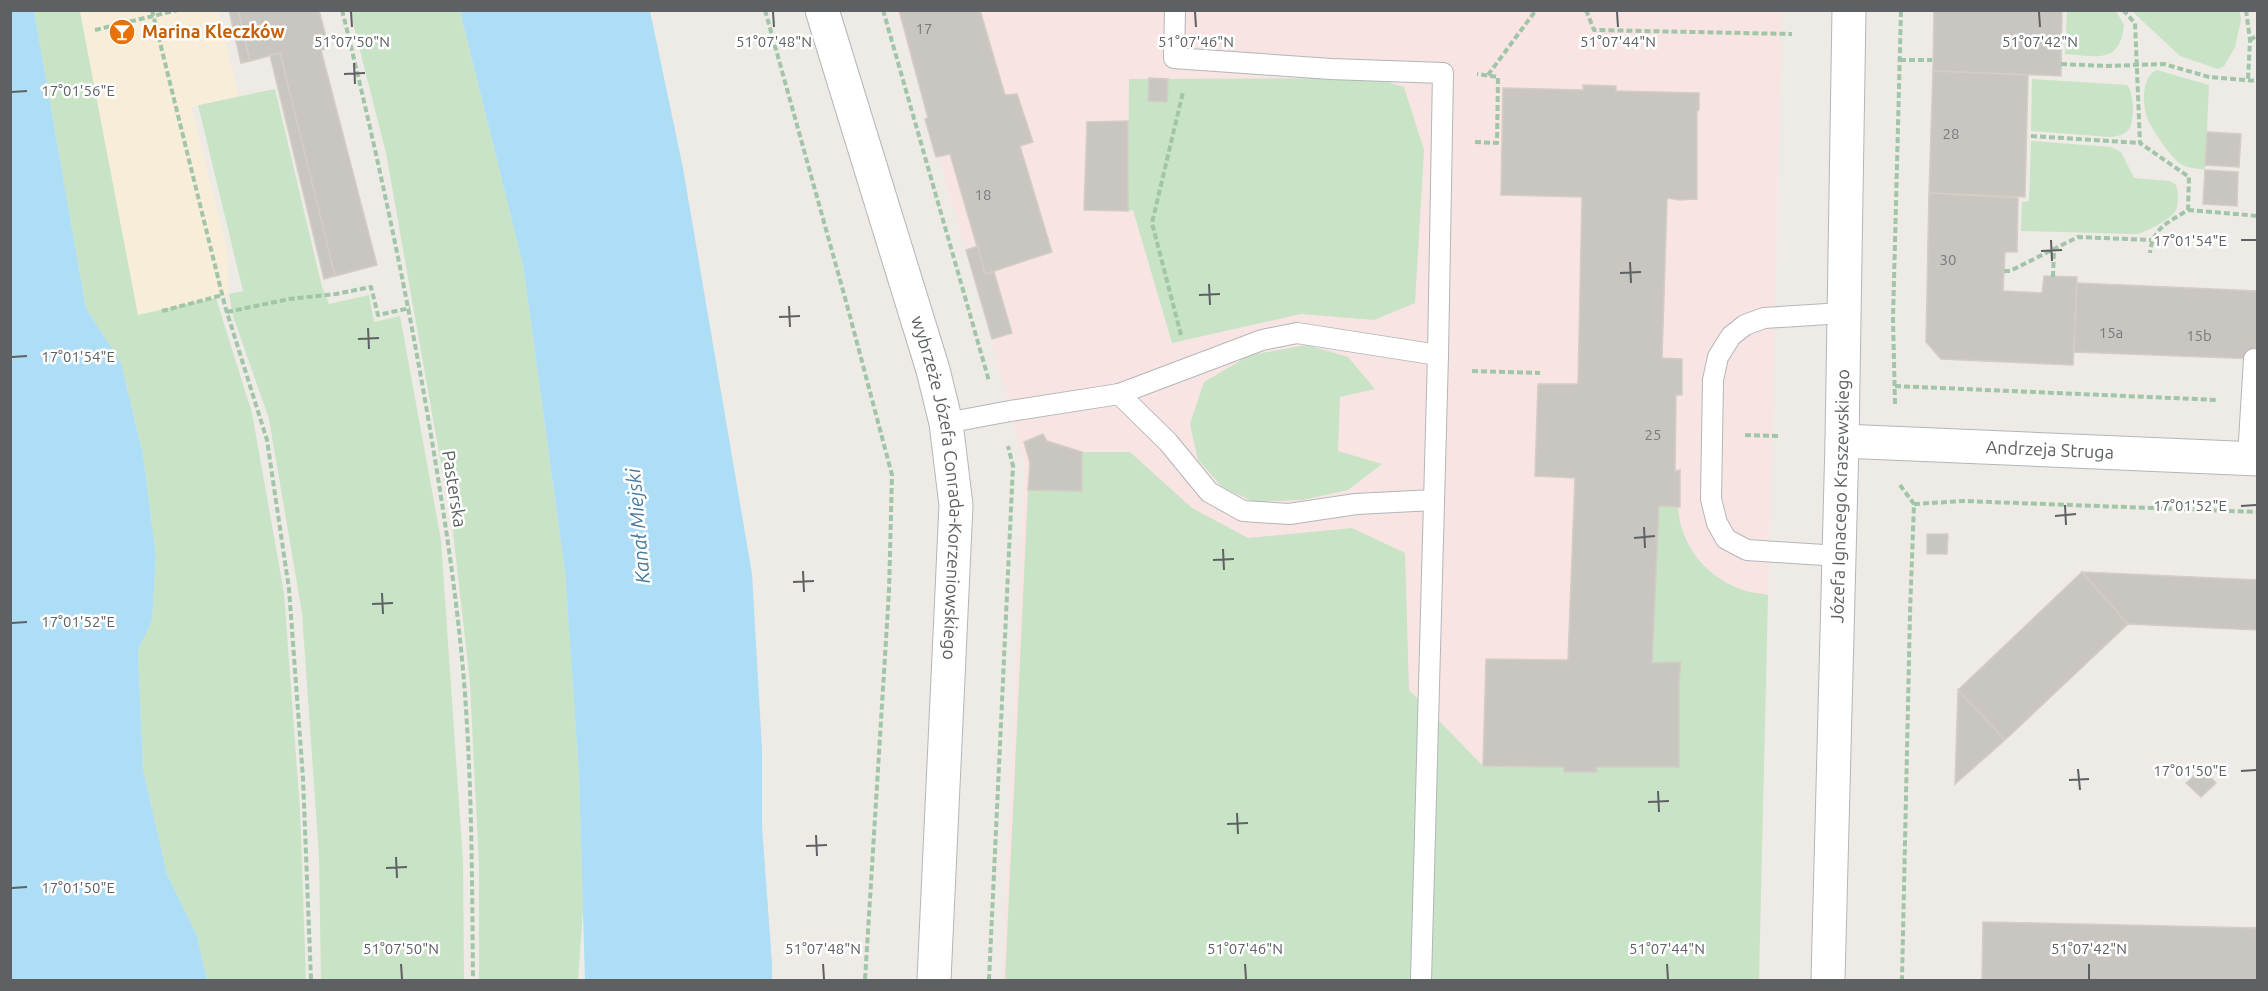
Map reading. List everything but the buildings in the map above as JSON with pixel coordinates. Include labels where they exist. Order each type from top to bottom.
[{"type":"street","name":"wybrzeże Józefa Conrada-Korzeniowskiego","points":[[822,10],[933,370],[946,423],[956,505],[934,981]]},
{"type":"street","name":"Józefa Ignacego Kraszewskiego","points":[[1828,981],[1842,441],[1849,10]]},
{"type":"street","name":"Andrzeja Struga","points":[[1842,441],[2253,458]]},
{"type":"lane","points":[[1175,10],[1173,58],[1330,69],[1443,73],[1438,363],[1421,981]]},
{"type":"lane","points":[[1839,556],[1747,550],[1726,538],[1716,523],[1711,489],[1713,380],[1718,357],[1731,336],[1745,326],[1764,318],[1843,313]]},
{"type":"lane","points":[[946,423],[1119,394],[1262,340],[1297,333],[1438,363]]},
{"type":"lane","points":[[2253,458],[2254,359]]},
{"type":"lane","points":[[1119,394],[1168,442],[1209,492],[1243,511],[1288,514],[1356,504],[1434,500]]},
{"type":"path","points":[[152,10],[225,306],[267,440],[290,590],[303,778],[312,981]]},
{"type":"path","points":[[95,30],[178,10]]},
{"type":"path","name":"Pasterska","points":[[342,10],[376,147],[410,308],[450,547],[463,670],[470,794],[473,981]]},
{"type":"path","points":[[765,10],[892,475],[889,591],[865,981]]},
{"type":"path","points":[[884,10],[1013,466],[989,981]]},
{"type":"path","points":[[1488,75],[1536,10]]},
{"type":"path","points":[[1586,10],[1594,30],[1792,34]]},
{"type":"path","points":[[1895,406],[1894,307],[1901,10]]},
{"type":"path","points":[[2123,10],[2135,23],[2140,143]]},
{"type":"path","points":[[2246,10],[2250,40],[2248,80]]},
{"type":"path","points":[[2250,40],[2258,35]]},
{"type":"path","points":[[1191,59],[1152,223],[1183,342],[1192,367]]},
{"type":"path","points":[[1900,60],[1932,60]]},
{"type":"path","points":[[2061,64],[2164,64],[2209,76],[2258,81]]},
{"type":"path","points":[[1442,141],[1497,142],[1498,76],[1443,73]]},
{"type":"path","points":[[2031,136],[2140,143],[2189,177],[2188,210]]},
{"type":"path","points":[[2150,253],[2151,240],[2167,223],[2188,210],[2258,216]]},
{"type":"path","points":[[2004,271],[2010,271],[2078,237],[2151,240]]},
{"type":"path","points":[[2053,277],[2054,249]]},
{"type":"path","points":[[227,312],[289,298],[336,294],[371,287],[378,315],[410,308]]},
{"type":"path","points":[[162,311],[223,295]]},
{"type":"path","points":[[1438,363],[1540,373]]},
{"type":"path","points":[[1895,386],[2252,402]]},
{"type":"path","points":[[1896,480],[1914,504],[1902,981]]},
{"type":"path","points":[[1914,504],[1964,501],[2258,512]]},
{"type":"shaded area","points":[[896,11],[1782,11],[1759,980],[1002,980],[1025,463],[992,339]]},
{"type":"green space","points":[[34,11],[80,11],[138,314],[216,298],[252,413],[284,593],[300,811],[306,980],[207,980],[197,936],[167,874],[143,769],[138,650],[152,621],[156,556],[143,454],[121,363],[86,308]]},
{"type":"green space","points":[[350,11],[460,11],[523,265],[565,571],[579,775],[583,910],[578,980],[479,980],[479,866],[470,683],[453,532],[386,153]]},
{"type":"green space","points":[[2067,11],[2116,11],[2124,25],[2122,38],[2117,47],[2105,55],[2065,54]]},
{"type":"green space","points":[[2132,11],[2240,11],[2241,20],[2235,47],[2224,66],[2218,69],[2180,56]]},
{"type":"green space","points":[[2157,70],[2209,85],[2205,170],[2187,167],[2178,162],[2170,154],[2148,120],[2144,92],[2148,78]]},
{"type":"green space","points":[[1375,78],[1404,87],[1424,150],[1415,303],[1374,320],[1301,314],[1172,343],[1133,210],[1128,211],[1129,79]]},
{"type":"green space","points":[[2032,79],[2127,85],[2133,106],[2131,125],[2123,134],[2111,137],[2031,131]]},
{"type":"green space","points":[[275,89],[322,287],[329,304],[369,295],[374,322],[400,316],[441,540],[463,862],[464,980],[321,980],[319,856],[302,613],[269,419],[233,316],[229,294],[243,291],[198,105]]},
{"type":"green space","points":[[2031,141],[2111,147],[2121,152],[2134,178],[2170,181],[2176,185],[2178,204],[2176,210],[2165,221],[2138,234],[2021,231],[2022,202],[2029,201]]},
{"type":"green space","points":[[1307,345],[1348,357],[1375,389],[1340,397],[1338,451],[1382,464],[1348,490],[1302,500],[1255,502],[1223,488],[1198,460],[1190,424],[1204,382],[1250,355]]},
{"type":"green space","points":[[1082,452],[1130,452],[1192,508],[1248,538],[1352,528],[1405,553],[1409,690],[1483,766],[1679,767],[1681,663],[1652,663],[1659,506],[1678,507],[1680,521],[1689,546],[1706,567],[1716,576],[1740,589],[1768,595],[1759,980],[1005,980],[1028,490],[1081,491]]},
{"type":"sand","points":[[80,11],[218,11],[239,96],[191,107],[227,250],[229,294],[138,315]]},
{"type":"water","points":[[10,11],[34,11],[86,308],[121,363],[143,454],[156,556],[152,621],[138,650],[143,769],[167,874],[197,936],[207,980],[11,980]]},
{"type":"water","name":"Kanał Miejski","points":[[460,11],[650,11],[683,168],[752,574],[762,749],[762,826],[772,980],[585,980],[579,775],[565,571],[523,265]]},
{"type":"place","name":"Marina Kleczków","points":[[122,32]]}]
